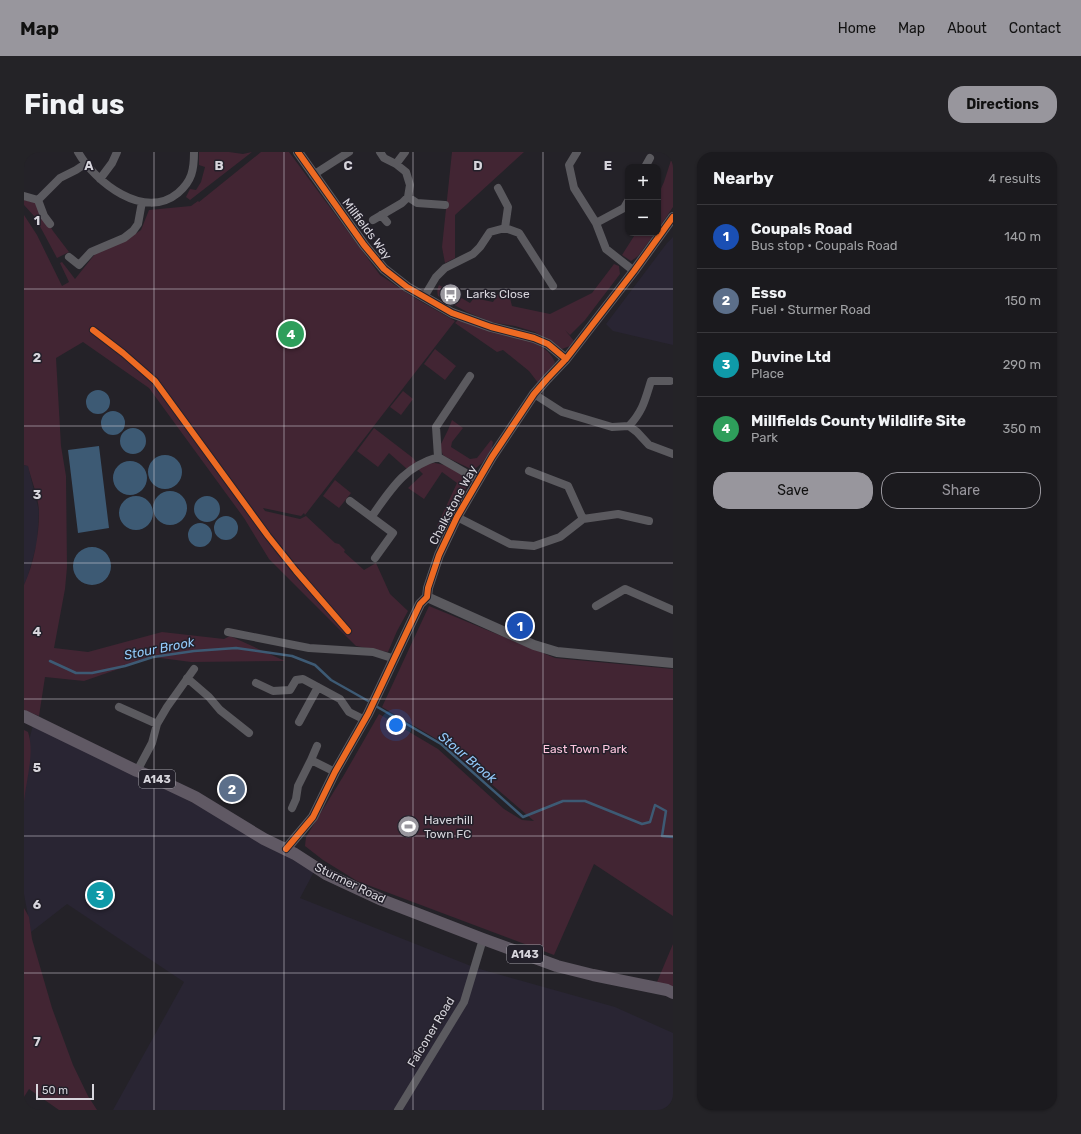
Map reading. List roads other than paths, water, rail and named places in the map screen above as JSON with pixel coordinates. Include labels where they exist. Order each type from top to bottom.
[{"type":"main road","name":"Sturmer Road","points":[[24,716],[137,771],[195,797],[264,839],[286,849],[326,874],[375,897],[484,940],[557,966],[666,990],[673,993]]},
{"type":"street","points":[[78,152],[84,164],[109,187],[142,202],[158,203],[173,197],[186,186],[194,165],[194,152]]},
{"type":"street","points":[[100,179],[112,163],[117,152]]},
{"type":"street","name":"Millfields Way","points":[[298,152],[364,245],[384,269],[407,287],[459,316],[491,327],[534,338],[548,344],[566,359]]},
{"type":"street","points":[[313,175],[348,152]]},
{"type":"street","points":[[373,220],[402,203],[408,197],[410,185],[406,172],[396,164],[384,158],[380,152]]},
{"type":"street","points":[[396,164],[406,152]]},
{"type":"street","points":[[577,152],[569,165],[574,188],[596,223],[606,249],[634,271]]},
{"type":"street","points":[[647,164],[650,158]]},
{"type":"street","points":[[38,200],[60,178],[84,164]]},
{"type":"street","points":[[498,188],[508,207],[505,228]]},
{"type":"street","points":[[24,196],[38,200]]},
{"type":"street","points":[[408,197],[417,203],[445,205]]},
{"type":"street","points":[[38,200],[44,216],[50,224]]},
{"type":"street","points":[[69,257],[80,265],[91,252],[124,238],[133,231],[138,224],[142,202]]},
{"type":"street","points":[[596,223],[625,206]]},
{"type":"street","points":[[382,215],[387,222]]},
{"type":"street","name":"Chalkstone Way","points":[[286,849],[313,817],[335,772],[367,717],[420,604],[427,597],[428,588],[439,555],[457,517],[478,480],[534,394],[547,378],[566,359],[634,271],[673,217]]},
{"type":"street","points":[[424,297],[436,277],[445,268],[472,254],[480,247],[490,232],[505,228],[519,233],[553,286]]},
{"type":"street","points":[[438,457],[436,426],[470,376]]},
{"type":"street","points":[[629,426],[638,416],[651,381],[670,381]]},
{"type":"street","points":[[534,394],[562,412],[612,427],[629,426],[649,445],[673,454]]},
{"type":"street","points":[[438,457],[478,480]]},
{"type":"street","points":[[372,516],[397,481],[416,466],[438,457]]},
{"type":"street","points":[[528,471],[568,486],[583,519]]},
{"type":"street","points":[[350,500],[393,533],[375,558]]},
{"type":"street","points":[[457,517],[510,544],[534,546],[560,538],[583,519],[618,514],[649,521]]},
{"type":"street","points":[[596,606],[625,589],[673,610]]},
{"type":"street","points":[[427,597],[534,645],[557,652],[673,663]]},
{"type":"street","points":[[228,632],[309,648],[373,652],[395,659]]},
{"type":"street","points":[[137,771],[152,743],[157,724],[194,669]]},
{"type":"street","points":[[187,678],[209,697],[220,710],[249,733]]},
{"type":"street","points":[[256,683],[273,691],[290,690],[296,680],[303,679],[340,699],[349,712],[367,717]]},
{"type":"street","points":[[299,722],[318,687]]},
{"type":"street","points":[[119,707],[157,724]]},
{"type":"street","points":[[292,808],[296,799],[298,786],[317,746]]},
{"type":"street","points":[[311,760],[335,772]]},
{"type":"street","name":"Falconer Road","points":[[398,1110],[464,1002],[484,940]]},
{"type":"water","points":[[98,390],[107,393],[110,402],[107,411],[98,414],[89,411],[86,402],[89,393]]},
{"type":"water","points":[[113,411],[122,414],[125,423],[122,432],[113,435],[104,432],[101,423],[104,414]]},
{"type":"water","points":[[133,428],[142,432],[146,441],[142,450],[133,454],[124,450],[120,441],[124,432]]},
{"type":"water","points":[[99,446],[109,528],[78,533],[68,450]]},
{"type":"water","points":[[165,455],[177,460],[182,472],[177,484],[165,489],[153,484],[148,472],[153,460]]},
{"type":"water","points":[[130,461],[142,466],[147,478],[142,490],[130,495],[118,490],[113,478],[118,466]]},
{"type":"water","points":[[170,491],[182,496],[187,508],[182,520],[170,525],[158,520],[153,508],[158,496]]},
{"type":"water","points":[[136,496],[148,501],[153,513],[148,525],[136,530],[124,525],[119,513],[124,501]]},
{"type":"water","points":[[207,496],[216,500],[220,509],[216,518],[207,522],[198,518],[194,509],[198,500]]},
{"type":"water","points":[[226,516],[235,519],[238,528],[235,537],[226,540],[217,537],[214,528],[217,519]]},
{"type":"water","points":[[200,523],[209,526],[212,535],[209,544],[200,547],[191,544],[188,535],[191,526]]},
{"type":"water","points":[[88,547],[96,547],[108,556],[111,566],[108,576],[102,582],[96,585],[88,585],[76,576],[73,570],[73,562],[82,550]]},
{"type":"waterway","name":"Stour Brook","points":[[50,661],[76,673],[92,673],[125,666],[153,657],[194,651],[236,648],[292,656],[315,665],[331,680],[370,702]]},
{"type":"waterway","name":"Stour Brook","points":[[374,705],[441,744],[523,817],[563,801],[585,801],[642,824],[650,822],[655,805],[666,811],[662,836],[673,837]]},
{"type":"place","name":"Larks Close","points":[[450,294]]},
{"type":"place","name":"Millfields County Wildlife Site","points":[[291,334]]},
{"type":"place","name":"Coupals Road","points":[[520,626]]},
{"type":"place","name":"Esso","points":[[232,789]]},
{"type":"place","name":"Haverhill Town FC","points":[[408,827]]},
{"type":"place","name":"Duvine Ltd","points":[[100,895]]},
{"type":"park label","name":"East Town Park","points":[[585,749]]}]
